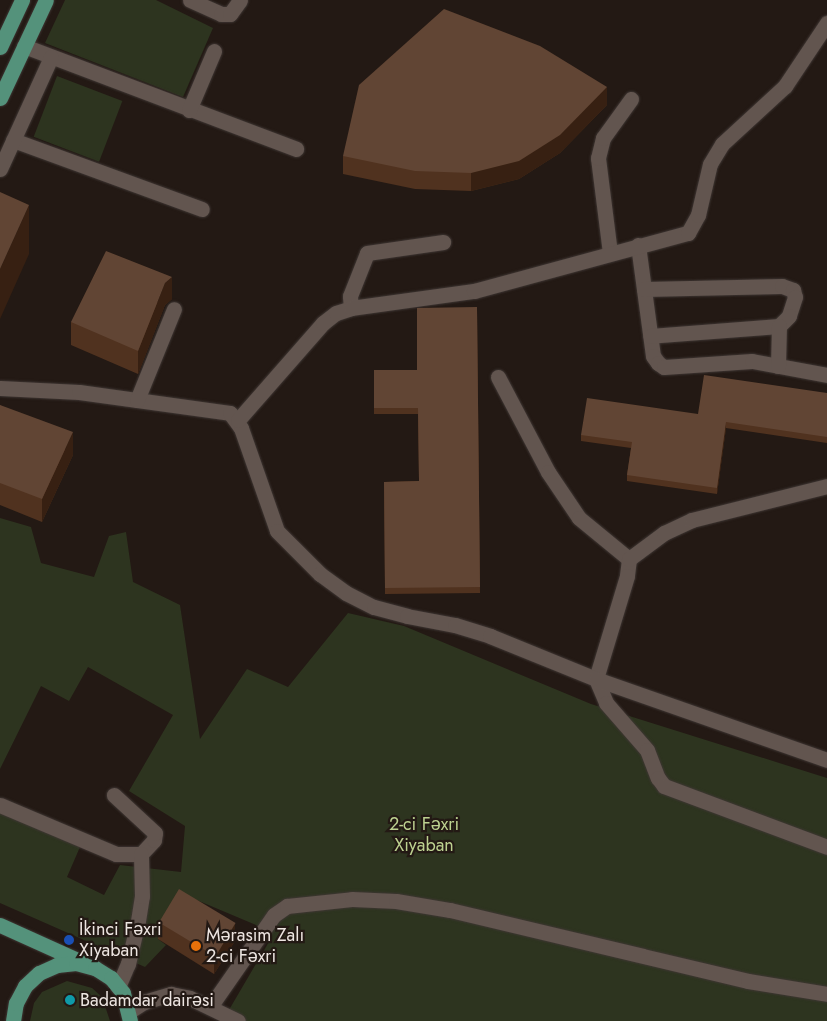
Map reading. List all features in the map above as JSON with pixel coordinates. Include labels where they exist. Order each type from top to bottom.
[{"type":"main road","points":[[0,47],[22,0]]},
{"type":"main road","points":[[0,98],[46,0]]},
{"type":"main road","points":[[2,926],[95,968],[118,987],[130,1018]]},
{"type":"main road","points":[[14,1021],[16,1003],[25,986],[39,973],[57,965],[76,963],[95,968]]},
{"type":"lane","points":[[190,0],[221,14],[230,14],[240,0]]},
{"type":"lane","points":[[238,420],[323,323],[336,313],[351,308],[474,292],[582,264],[610,253],[688,233],[698,215],[710,164],[722,144],[785,86],[827,23]]},
{"type":"lane","points":[[24,46],[296,149]]},
{"type":"lane","points":[[189,110],[214,52]]},
{"type":"lane","points":[[0,169],[51,57]]},
{"type":"lane","points":[[610,253],[598,158],[603,138],[631,99]]},
{"type":"lane","points":[[13,140],[202,209]]},
{"type":"lane","points":[[351,308],[350,296],[367,253],[443,242]]},
{"type":"lane","points":[[638,246],[653,356],[664,366],[724,361],[778,366],[827,375]]},
{"type":"lane","points":[[644,289],[788,287],[793,290],[795,302],[789,316],[779,326],[650,336]]},
{"type":"lane","points":[[137,400],[174,309]]},
{"type":"lane","points":[[778,366],[779,326]]},
{"type":"lane","points":[[498,377],[548,472],[579,518],[629,558]]},
{"type":"lane","points":[[0,388],[79,392],[224,411],[238,420],[277,531],[314,569],[346,593],[374,607],[407,616],[455,625],[490,636],[596,678],[827,760]]},
{"type":"lane","points":[[827,486],[692,520],[656,538],[629,558],[627,576],[596,678],[606,703],[647,750],[664,786],[827,847]]},
{"type":"lane","points":[[114,794],[155,832],[154,840],[141,854],[142,896],[138,921],[130,957],[118,987]]},
{"type":"lane","points":[[0,805],[116,854],[141,854]]},
{"type":"lane","points":[[210,1007],[274,915],[287,906],[352,899],[396,901],[450,910],[748,981],[827,994]]},
{"type":"lane","points":[[130,1018],[151,999],[171,994],[210,1007],[238,1021]]},
{"type":"green space","points":[[65,0],[156,0],[213,28],[183,97],[45,43]]},
{"type":"green space","points":[[57,76],[122,101],[99,162],[34,137]]},
{"type":"green space","name":"2-ci Fəxri Xiyaban","points":[[0,518],[31,527],[41,563],[94,577],[109,536],[126,532],[133,582],[180,605],[200,739],[247,669],[288,687],[348,613],[404,626],[591,704],[827,778],[827,1021],[240,1021],[226,1015],[270,940],[263,928],[180,893],[158,939],[166,945],[145,967],[0,903],[0,812],[80,847],[67,877],[104,895],[120,865],[181,872],[185,826],[129,791],[173,715],[88,667],[69,701],[41,686],[0,769]]},
{"type":"green space","name":"Badamdar dairəsi","points":[[67,981],[92,988],[102,997],[110,1021],[30,1021],[34,1003],[42,992]]},
{"type":"building","points":[[444,9],[540,46],[607,87],[560,135],[519,161],[471,173],[415,171],[343,156],[359,85]]},
{"type":"building","points":[[0,192],[29,205],[0,269]]},
{"type":"building","points":[[106,251],[172,277],[165,283],[138,351],[71,322]]},
{"type":"building","points":[[477,307],[480,587],[385,588],[384,482],[419,481],[418,408],[374,408],[374,370],[417,370],[417,308]]},
{"type":"building","points":[[704,375],[827,393],[827,437],[726,422],[717,488],[627,475],[632,442],[581,435],[587,398],[698,414]]},
{"type":"building","points":[[0,405],[73,432],[42,499],[0,483]]},
{"type":"building","points":[[179,889],[236,923],[215,956],[159,922]]},
{"type":"place","name":"İkinci Fəxri Xiyaban","points":[[69,940]]},
{"type":"place","name":"Mərasim Zalı 2-ci Fəxri","points":[[196,946]]},
{"type":"place","name":"Badamdar dairəsi","points":[[70,1000]]}]
